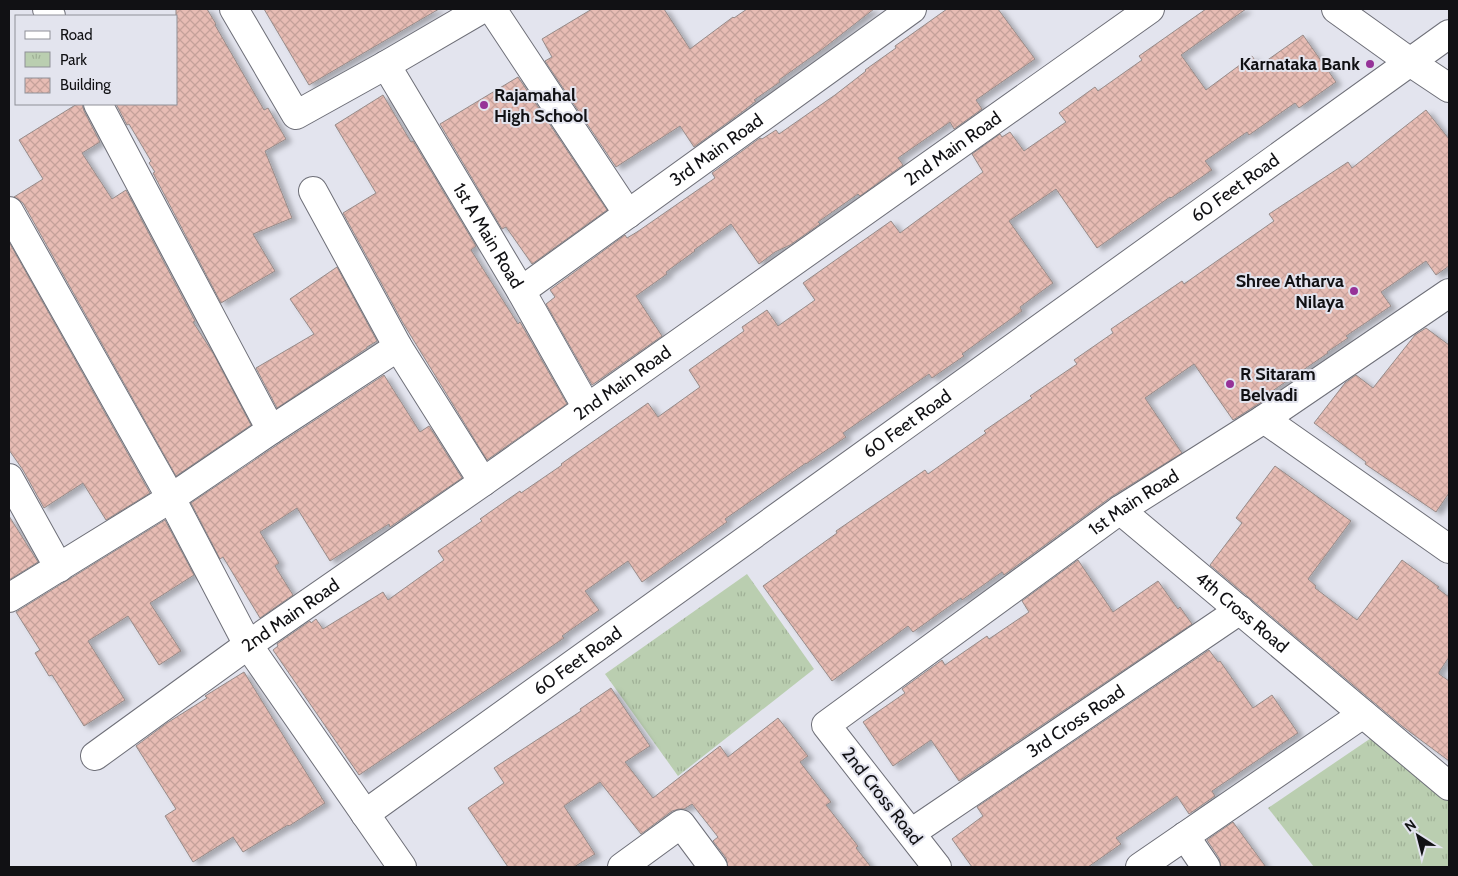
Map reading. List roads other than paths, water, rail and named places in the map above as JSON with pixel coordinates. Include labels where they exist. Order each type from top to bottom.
[{"type":"street","points":[[234,9],[296,115],[386,65],[466,13]]},
{"type":"street","points":[[492,9],[628,214]]},
{"type":"street","name":"3rd Main Road","points":[[521,291],[912,9]]},
{"type":"street","name":"2nd Main Road","points":[[95,756],[248,645],[483,482],[1150,9]]},
{"type":"street","points":[[1336,9],[1449,88]]},
{"type":"street","name":"60 Feet Road","points":[[365,814],[1449,34]]},
{"type":"street","name":"1st A Main Road","points":[[386,65],[521,291],[587,408]]},
{"type":"street","points":[[99,105],[271,430]]},
{"type":"street","points":[[314,191],[398,348],[483,482]]},
{"type":"street","points":[[9,211],[171,498],[248,645],[402,867]]},
{"type":"street","name":"1st Main Road","points":[[826,725],[1120,510],[1443,306]]},
{"type":"street","points":[[9,598],[171,498],[271,430],[398,348]]},
{"type":"street","points":[[1264,419],[1449,549]]},
{"type":"street","points":[[9,478],[59,568]]},
{"type":"street","name":"4th Cross Road","points":[[1120,510],[1449,786]]},
{"type":"street","name":"3rd Cross Road","points":[[911,833],[1240,610]]},
{"type":"street","points":[[1140,867],[1363,714]]},
{"type":"street","name":"2nd Cross Road","points":[[826,725],[937,867]]},
{"type":"street","points":[[622,867],[681,824],[713,867]]},
{"type":"street","points":[[1185,836],[1206,867]]},
{"type":"place","name":"Karnataka Bank","points":[[1370,64]]},
{"type":"place","name":"Rajamahal High School","points":[[484,105]]},
{"type":"place","name":"Shree Atharva Nilaya","points":[[1354,291]]},
{"type":"place","name":"R Sitaram Belvadi","points":[[1230,384]]}]
